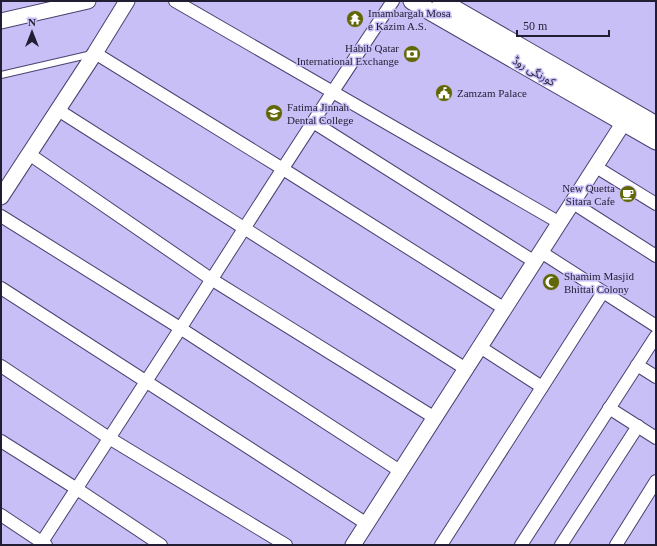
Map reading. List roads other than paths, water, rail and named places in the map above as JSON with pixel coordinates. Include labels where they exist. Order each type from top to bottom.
[{"type":"main road","name":"کورنگی روڈ","points":[[412,1],[629,117],[656,125]]},
{"type":"main road","name":"کورنگی روڈ","points":[[441,1],[629,117],[656,141]]},
{"type":"street","points":[[1,21],[52,5],[88,1]]},
{"type":"street","points":[[1,197],[95,53],[126,1]]},
{"type":"street","points":[[175,1],[560,223]]},
{"type":"street","points":[[1,515],[43,544],[211,278],[393,1]]},
{"type":"street","points":[[95,53],[283,169],[504,309]]},
{"type":"street","points":[[58,110],[466,369]]},
{"type":"street","points":[[353,545],[629,117]]},
{"type":"street","points":[[313,122],[538,257],[603,292],[656,326]]},
{"type":"street","points":[[29,154],[211,278],[435,418]]},
{"type":"street","points":[[596,167],[656,204]]},
{"type":"street","points":[[573,203],[656,256]]},
{"type":"street","points":[[1,216],[180,328],[400,472]]},
{"type":"street","points":[[1,288],[367,524]]},
{"type":"street","points":[[441,545],[603,292]]},
{"type":"street","points":[[521,545],[656,336]]},
{"type":"street","points":[[480,347],[542,387]]},
{"type":"street","points":[[637,365],[656,377]]},
{"type":"street","points":[[1,366],[109,438],[286,545]]},
{"type":"street","points":[[609,408],[656,438]]},
{"type":"street","points":[[561,545],[638,426]]},
{"type":"street","points":[[1,441],[161,545]]},
{"type":"street","points":[[616,545],[656,482]]},
{"type":"lane","points":[[1,75],[95,53]]},
{"type":"place","name":"Imambargah Mosa e Kazim A.S.","points":[[355,19]]},
{"type":"place","name":"Habib Qatar International Exchange","points":[[412,54]]},
{"type":"place","name":"Zamzam Palace","points":[[444,93]]},
{"type":"place","name":"Fatima Jinnah Dental College","points":[[274,113]]},
{"type":"place","name":"New Quetta Sitara Cafe","points":[[628,194]]},
{"type":"place","name":"Shamim Masjid Bhittai Colony","points":[[551,282]]}]
